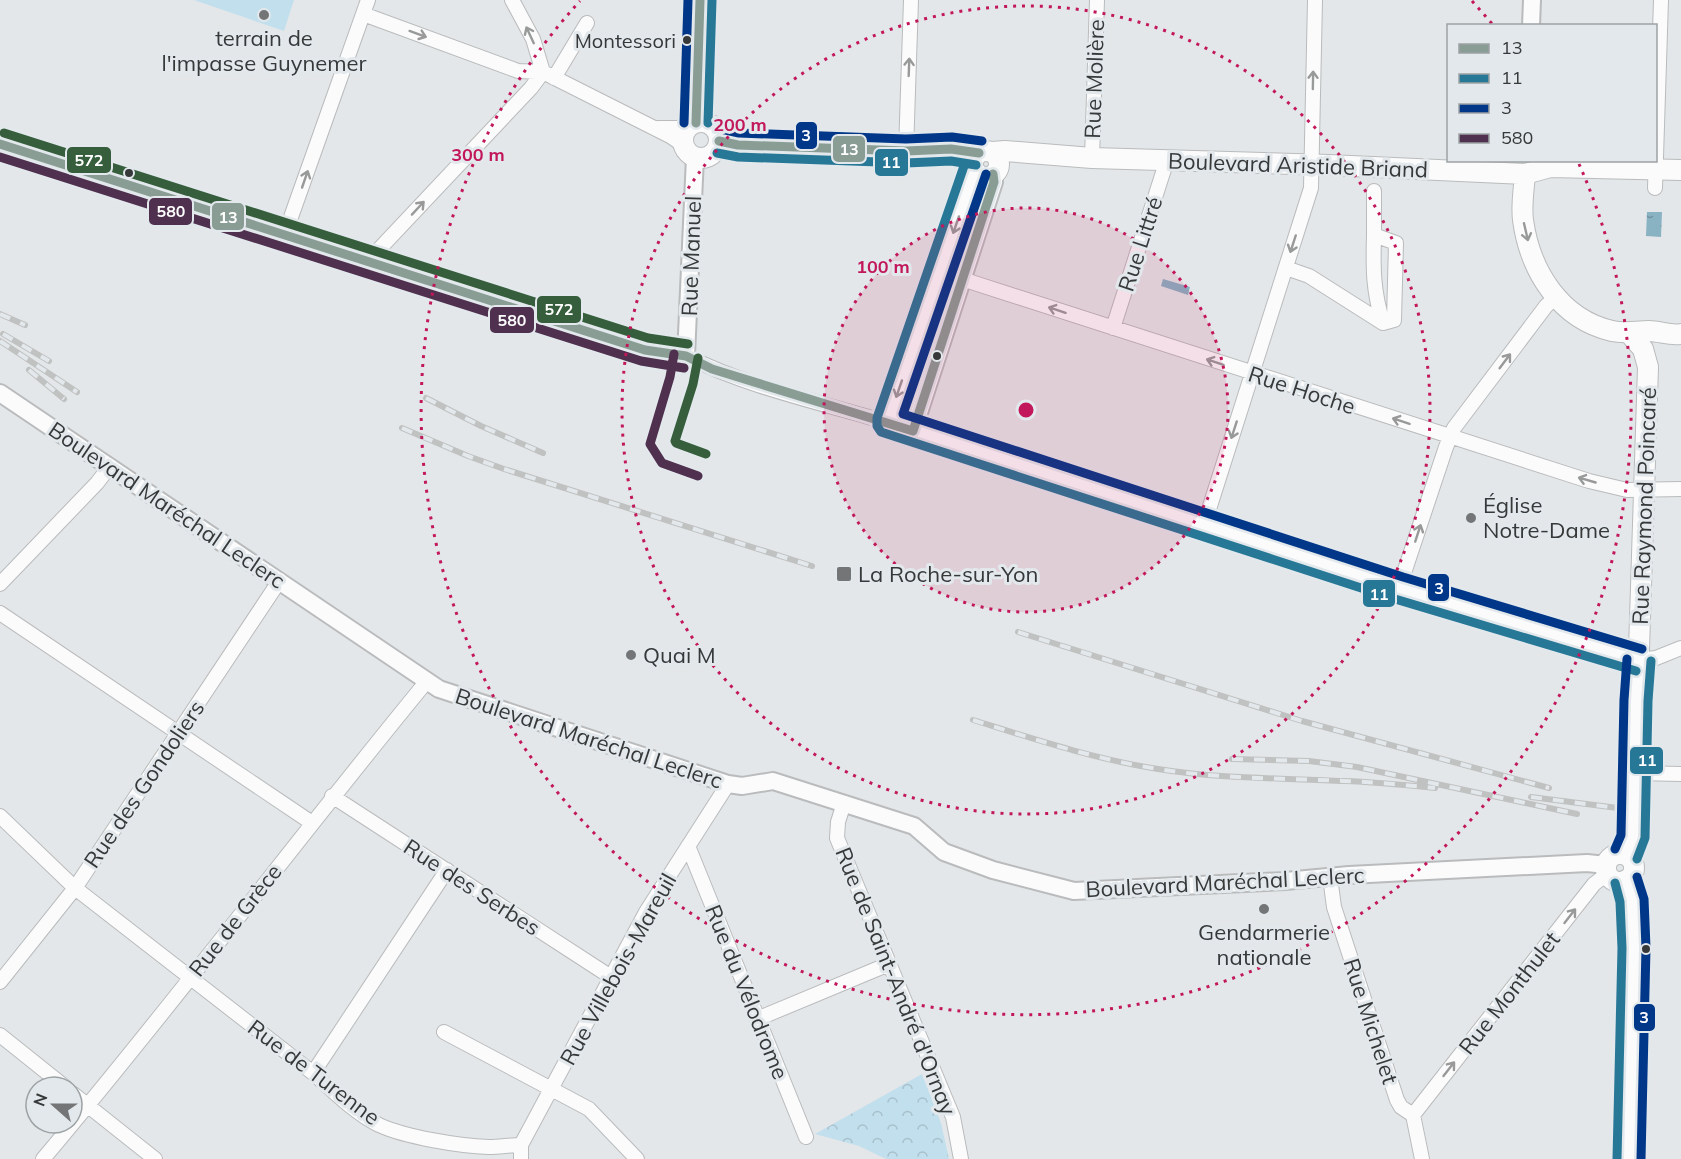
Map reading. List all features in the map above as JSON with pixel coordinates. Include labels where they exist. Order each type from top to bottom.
[{"type":"main road","points":[[691,139],[705,122],[713,127],[719,136],[719,141],[712,154],[704,158],[691,139],[700,0]]},
{"type":"main road","name":"Boulevard Aristide Briand","points":[[719,141],[738,145],[933,151],[985,164],[1005,151],[1092,158],[1550,167],[1655,178],[1681,170]]},
{"type":"main road","points":[[1525,167],[1523,219],[1532,256],[1540,276],[1556,297],[1584,321],[1612,331],[1678,334]]},
{"type":"main road","name":"Rue Raymond Poincaré","points":[[1626,855],[1634,838],[1648,367],[1643,349],[1629,333]]},
{"type":"main road","name":"Rue Raymond Poincaré","points":[[1648,367],[1659,349],[1678,334]]},
{"type":"main road","points":[[1612,855],[1626,855],[1632,861],[1634,869],[1630,878],[1617,882],[1612,880],[1606,869],[1612,855]]},
{"type":"main road","points":[[1626,880],[1632,900],[1634,948],[1629,1159]]},
{"type":"street","points":[[285,234],[368,0]]},
{"type":"street","points":[[512,0],[549,75]]},
{"type":"street","points":[[906,151],[911,0]]},
{"type":"street","name":"Rue Molière","points":[[1092,158],[1097,0]]},
{"type":"street","points":[[1204,525],[1311,188],[1315,0]]},
{"type":"street","points":[[1531,24],[1532,0]]},
{"type":"street","points":[[1657,119],[1661,0]]},
{"type":"street","points":[[363,14],[518,71],[549,75],[650,128],[670,136],[691,139]]},
{"type":"street","points":[[368,261],[531,88],[549,75],[586,23]]},
{"type":"street","name":"Rue Manuel","points":[[686,356],[691,139]]},
{"type":"street","points":[[0,144],[645,350],[686,356],[712,369],[888,422],[1399,588],[1639,660],[1656,658],[1681,648]]},
{"type":"street","name":"Rue Littré","points":[[1113,328],[1167,160]]},
{"type":"street","points":[[1655,178],[1656,162]]},
{"type":"street","points":[[888,422],[985,164]]},
{"type":"street","points":[[913,431],[994,179],[985,164]]},
{"type":"street","points":[[1374,191],[1375,298],[1383,323]]},
{"type":"street","points":[[1286,268],[1309,276],[1383,323],[1394,320],[1396,243],[1374,235]]},
{"type":"street","name":"Rue Hoche","points":[[962,279],[1588,481],[1627,490],[1681,489]]},
{"type":"street","points":[[1399,588],[1454,428],[1546,306],[1556,297]]},
{"type":"street","name":"Boulevard Maréchal Leclerc","points":[[0,393],[439,689],[728,784],[742,786],[773,781],[844,803],[914,826],[944,852],[993,870],[1074,891],[1587,863],[1606,869]]},
{"type":"street","points":[[0,584],[111,466]]},
{"type":"street","name":"Rue des Gondoliers","points":[[0,982],[75,888],[280,580]]},
{"type":"street","points":[[0,613],[312,823]]},
{"type":"street","name":"Rue de Grèce","points":[[43,1159],[88,1106],[332,796],[427,681]]},
{"type":"street","points":[[1635,781],[1681,774]]},
{"type":"street","name":"Rue Villebois-Mareuil","points":[[521,1152],[551,1089],[646,912],[728,784]]},
{"type":"street","name":"Rue des Serbes","points":[[332,796],[611,977]]},
{"type":"street","name":"Rue de Saint-André d'Ornay","points":[[844,803],[838,822],[837,838],[952,1117],[961,1159]]},
{"type":"street","name":"Rue de Turenne","points":[[0,816],[75,888],[313,1073],[351,1106],[379,1125],[414,1136],[521,1152]]},
{"type":"street","name":"Rue du Vélodrome","points":[[688,846],[806,1137]]},
{"type":"street","name":"Rue Monthulet","points":[[1413,1115],[1606,869]]},
{"type":"street","points":[[313,1073],[447,870]]},
{"type":"street","name":"Rue Michelet","points":[[1330,877],[1334,907],[1397,1100],[1401,1107],[1413,1115],[1422,1159]]},
{"type":"street","points":[[757,1019],[889,964]]},
{"type":"street","points":[[444,1032],[589,1109],[637,1159]]},
{"type":"street","points":[[0,1035],[50,1075]]},
{"type":"street","points":[[84,1103],[155,1159]]},
{"type":"green space","name":"terrain de l'impasse Guynemer","points":[[194,0],[294,0],[284,31]]},
{"type":"green space","points":[[974,187],[984,188],[964,259],[952,255]]},
{"type":"green space","points":[[950,260],[963,264],[941,329],[929,325]]},
{"type":"green space","points":[[928,329],[940,333],[916,398],[908,395],[907,391]]},
{"type":"green space","points":[[922,1074],[941,1123],[949,1159],[886,1159],[859,1146],[815,1134]]},
{"type":"water","points":[[1647,212],[1662,212],[1661,237],[1646,236]]},
{"type":"water","points":[[1163,279],[1190,287],[1188,295],[1161,286]]},
{"type":"railway","points":[[0,314],[25,325]]},
{"type":"railway","points":[[3,334],[49,361]]},
{"type":"railway","points":[[0,341],[77,392]]},
{"type":"railway","points":[[29,370],[64,399]]},
{"type":"railway","points":[[426,398],[481,426],[543,453]]},
{"type":"railway","points":[[402,428],[504,469],[812,566]]},
{"type":"railway","points":[[1018,632],[1302,721],[1549,788]]},
{"type":"railway","points":[[973,720],[1087,754],[1158,769],[1227,776],[1367,782],[1435,788]]},
{"type":"railway","points":[[1232,759],[1309,761],[1357,767],[1577,814]]},
{"type":"railway","points":[[1531,797],[1618,808]]},
{"type":"transit line","name":"3","points":[[684,123],[688,0]]},
{"type":"transit line","name":"13","points":[[696,123],[700,0]]},
{"type":"transit line","name":"11","points":[[708,123],[712,0]]},
{"type":"transit line","name":"3","points":[[721,129],[739,133],[906,139],[952,137],[982,141]]},
{"type":"transit line","name":"572","points":[[4,133],[648,338],[688,344]]},
{"type":"transit line","name":"13","points":[[719,141],[738,145],[906,151],[951,149],[979,153]]},
{"type":"transit line","name":"13","points":[[0,144],[645,350],[686,356],[712,369],[913,431]]},
{"type":"transit line","name":"11","points":[[717,153],[738,157],[906,163],[951,161],[976,165]]},
{"type":"transit line","name":"580","points":[[0,157],[641,361],[684,368]]},
{"type":"transit line","name":"11","points":[[964,166],[877,418],[877,426],[881,432],[1395,599],[1636,671]]},
{"type":"transit line","name":"3","points":[[986,174],[903,414],[1403,577],[1642,649]]},
{"type":"transit line","name":"13","points":[[913,431],[994,182],[993,174]]},
{"type":"transit line","name":"580","points":[[674,354],[670,377],[650,444],[662,463],[698,476]]},
{"type":"transit line","name":"572","points":[[698,358],[693,384],[675,441],[706,454]]},
{"type":"transit line","name":"3","points":[[1615,849],[1621,835],[1627,659]]},
{"type":"transit line","name":"11","points":[[1637,859],[1645,838],[1651,661]]},
{"type":"transit line","name":"3","points":[[1637,877],[1644,899],[1646,948],[1641,1159]]},
{"type":"transit line","name":"11","points":[[1615,883],[1620,902],[1622,948],[1617,1159]]},
{"type":"place","name":"terrain de l'impasse Guynemer","points":[[264,15]]},
{"type":"place","name":"Montessori","points":[[687,40]]},
{"type":"place","name":"Église Notre-Dame","points":[[1471,518]]},
{"type":"place","name":"La Roche-sur-Yon","points":[[844,574]]},
{"type":"place","name":"Quai M","points":[[631,655]]},
{"type":"place","name":"Gendarmerie nationale","points":[[1264,909]]}]
